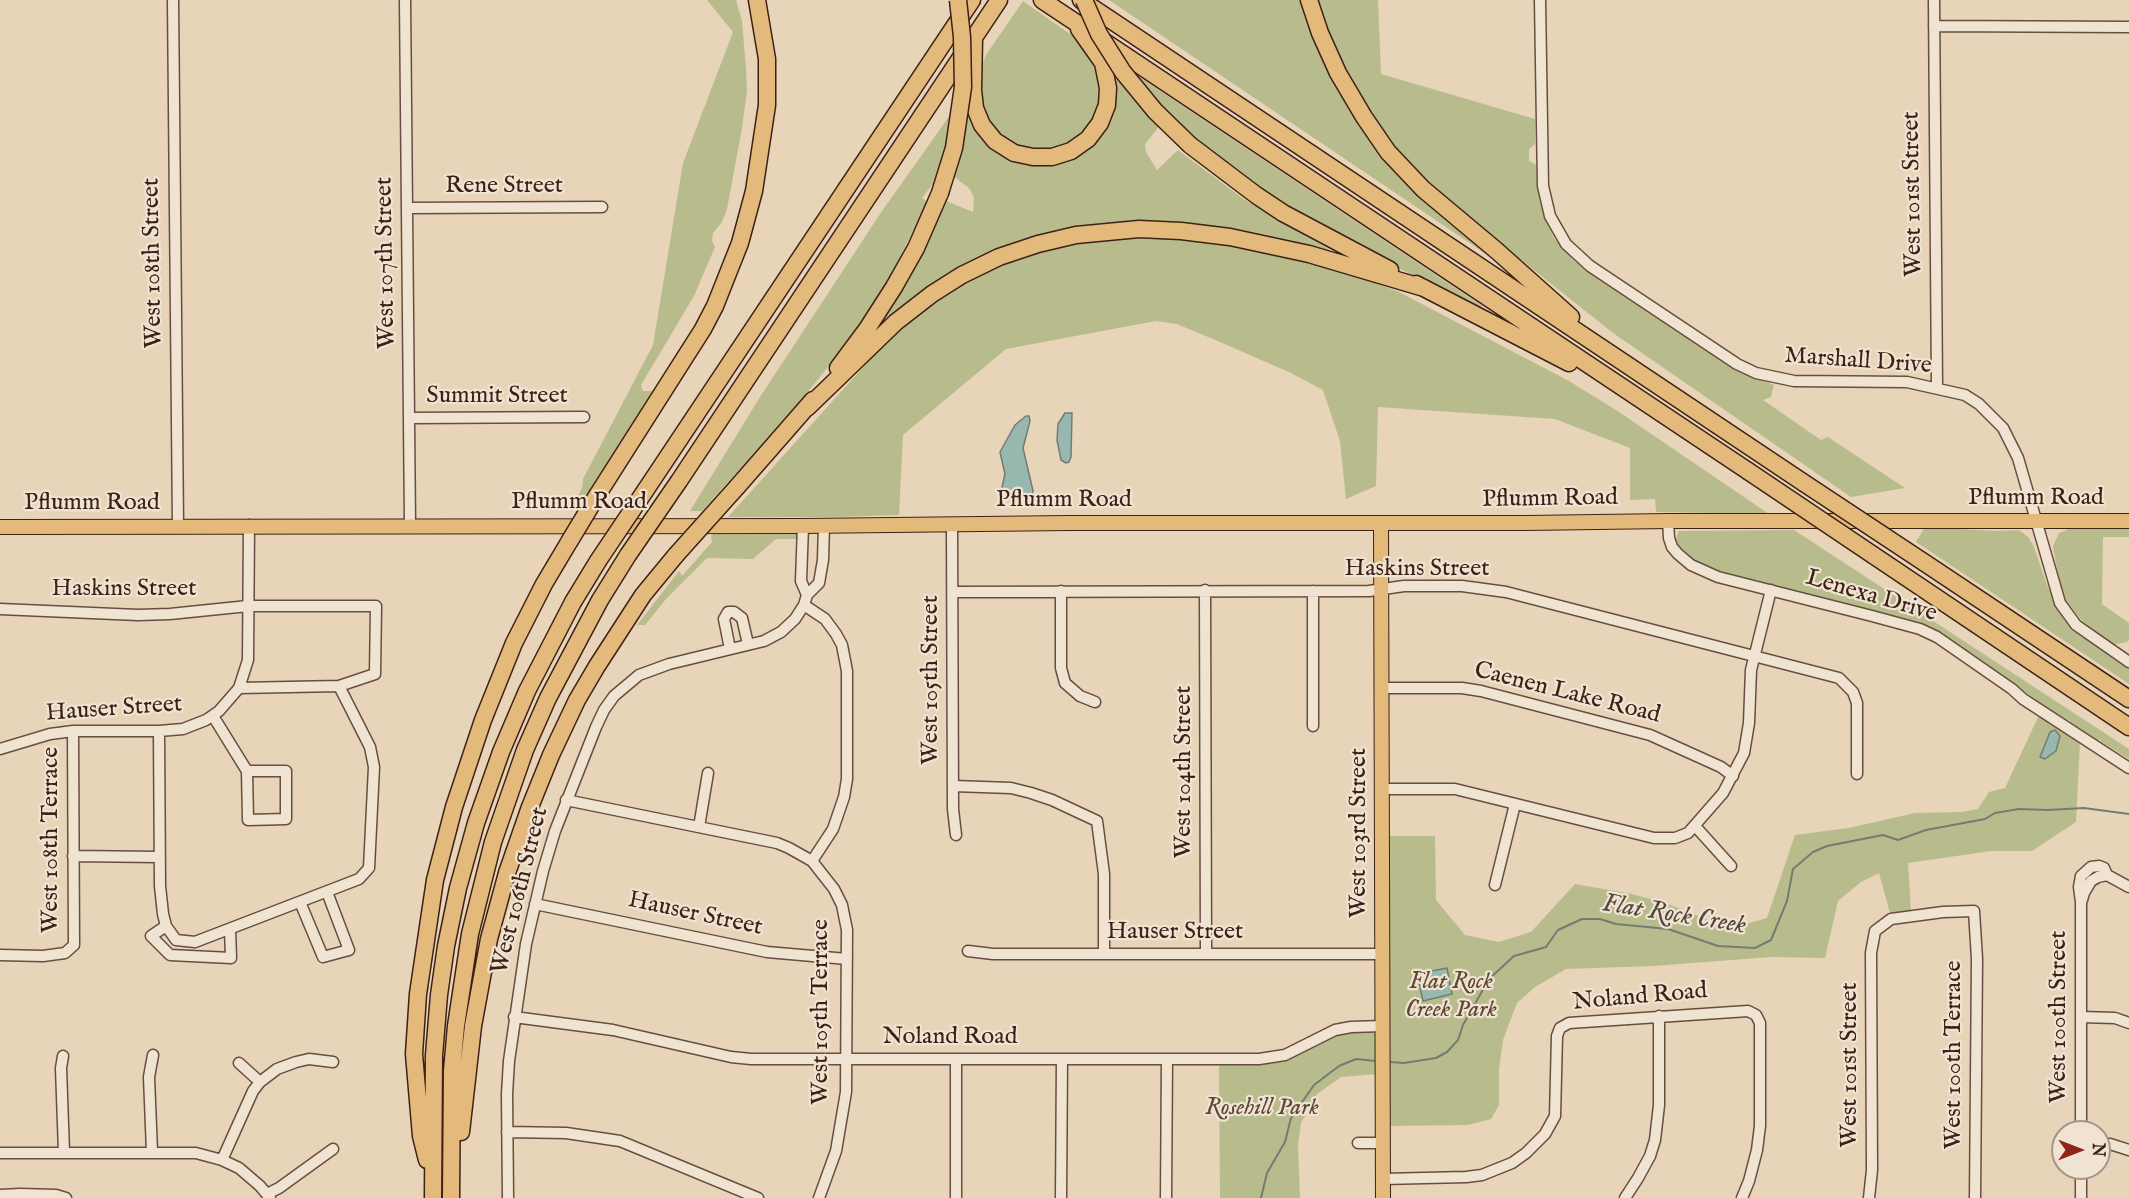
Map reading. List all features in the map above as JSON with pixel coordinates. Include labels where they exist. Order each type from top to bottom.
[{"type":"highway","points":[[432,1180],[421,1136],[414,1054],[419,984],[435,880],[454,807],[483,720],[514,643],[544,584],[569,542],[703,329],[740,243],[754,191],[767,105],[766,59],[757,0]]},
{"type":"highway","points":[[450,1178],[460,1134],[473,1026],[489,939],[507,873],[530,807],[555,746],[597,666],[637,604],[676,555],[807,408],[853,350],[894,288],[916,248],[940,193],[954,148],[963,87],[962,37],[967,0]]},
{"type":"highway","points":[[433,1198],[434,1055],[446,946],[458,888],[476,823],[501,752],[527,691],[573,602],[598,561],[967,0]]},
{"type":"highway","points":[[1042,0],[2129,727]]},
{"type":"highway","points":[[1082,0],[1123,72],[1155,111],[1190,145],[1256,195],[1283,213],[1424,288],[1631,394]]},
{"type":"highway","points":[[1082,0],[2129,699]]},
{"type":"highway","points":[[1309,0],[1320,33],[1338,73],[1388,152],[1423,189],[1618,358]]},
{"type":"highway","points":[[451,1198],[452,1071],[456,1026],[470,934],[493,842],[518,770],[548,698],[600,600],[628,555],[995,7]]},
{"type":"highway","points":[[975,38],[973,90],[975,108],[982,125],[995,141],[1014,153],[1033,157],[1052,157],[1071,151],[1088,139],[1100,123],[1107,105],[1108,88],[1103,63],[1075,22]]},
{"type":"highway","points":[[807,408],[896,322],[932,294],[999,257],[1076,235],[1149,229],[1230,237],[1300,252],[1424,288]]},
{"type":"main road","name":"Pflumm Road","points":[[0,527],[2129,521]]},
{"type":"main road","name":"West 103rd Street","points":[[1381,524],[1383,1198]]},
{"type":"street","name":"West 108th Street","points":[[172,0],[178,526]]},
{"type":"street","name":"West 107th Street","points":[[405,0],[411,525]]},
{"type":"street","name":"Marshall Drive","points":[[1540,0],[1543,186],[1550,216],[1558,232],[1573,251],[1590,266],[1737,364],[1756,373],[1794,381],[1907,382],[1937,387],[1973,399],[2003,428],[2018,458],[2056,592],[2066,614],[2084,631],[2129,662]]},
{"type":"street","name":"West 101st Street","points":[[1934,0],[1937,387]]},
{"type":"street","points":[[1934,26],[2129,27]]},
{"type":"street","name":"Rene Street","points":[[407,208],[602,207]]},
{"type":"street","name":"Summit Street","points":[[410,418],[584,417]]},
{"type":"street","name":"Lenexa Drive","points":[[1668,521],[1672,547],[1691,565],[1718,577],[1901,624],[1937,637],[2023,699],[2129,768]]},
{"type":"street","name":"West 105th Street","points":[[952,524],[953,809],[956,835]]},
{"type":"street","name":"Hauser Street","points":[[0,748],[50,734],[73,731],[159,731],[191,727],[213,716],[227,704],[239,688],[248,660],[249,525]]},
{"type":"street","name":"West 106th Street","points":[[508,1198],[507,1094],[514,1017],[526,944],[546,861],[566,800],[604,710],[627,684],[654,669],[774,637],[795,619],[819,583],[824,525]]},
{"type":"street","points":[[566,800],[777,843],[812,861],[833,829],[844,797],[847,779],[847,671],[842,645],[836,634],[806,600],[801,581],[803,526]]},
{"type":"street","name":"Haskins Street","points":[[953,592],[1369,591],[1404,586],[1487,589],[1831,675],[1847,684],[1857,703],[1857,774]]},
{"type":"street","name":"West 104th Street","points":[[1204,590],[1206,954]]},
{"type":"street","points":[[1383,789],[1455,789],[1654,838],[1675,838],[1688,833],[1723,793],[1744,753],[1749,723],[1751,670],[1771,590]]},
{"type":"street","points":[[1061,591],[1061,669],[1065,683],[1080,696],[1095,702]]},
{"type":"street","points":[[1313,591],[1313,726]]},
{"type":"street","name":"Haskins Street","points":[[0,609],[138,615],[248,606],[376,606],[375,674],[339,686]]},
{"type":"street","points":[[730,649],[724,619],[729,612],[738,613],[742,618],[748,644]]},
{"type":"street","points":[[159,731],[160,886],[166,926],[176,940],[195,942],[359,879],[369,868],[374,767],[370,747],[339,686],[239,688]]},
{"type":"street","name":"Caenen Lake Road","points":[[1382,688],[1462,688],[1492,694],[1650,735],[1721,767],[1732,776]]},
{"type":"street","points":[[213,716],[247,771],[248,820],[286,819],[286,771],[247,771]]},
{"type":"street","name":"West 108th Terrace","points":[[0,955],[43,956],[65,953],[74,945],[73,731]]},
{"type":"street","points":[[699,827],[708,773]]},
{"type":"street","points":[[953,786],[1011,788],[1052,800],[1097,821],[1104,874],[1104,954]]},
{"type":"street","points":[[1495,885],[1515,804]]},
{"type":"street","points":[[1695,826],[1731,866]]},
{"type":"street","points":[[73,856],[159,857]]},
{"type":"street","name":"West 105th Terrace","points":[[812,861],[830,882],[842,905],[847,930],[847,1059],[842,1123],[836,1151],[819,1198]]},
{"type":"street","name":"West 100th Street","points":[[2081,1120],[2081,902],[2079,883],[2087,869],[2099,866],[2104,868],[2107,875],[2129,887]]},
{"type":"street","points":[[300,902],[323,957],[349,950],[327,892]]},
{"type":"street","name":"Hauser Street","points":[[535,904],[767,952],[847,959]]},
{"type":"street","name":"West 100th Terrace","points":[[1875,932],[1891,919],[1943,912],[1974,911],[1977,959],[1975,1198]]},
{"type":"street","points":[[166,926],[151,936],[170,955],[231,958],[230,929]]},
{"type":"street","name":"West 101st Street","points":[[1869,1198],[1872,1170],[1871,953],[1875,932]]},
{"type":"street","name":"Hauser Street","points":[[968,951],[993,954],[1382,954]]},
{"type":"street","name":"Noland Road","points":[[1383,1179],[1466,1177],[1493,1171],[1512,1163],[1539,1141],[1555,1116],[1557,1036],[1560,1028],[1569,1023],[1748,1011],[1756,1015],[1760,1023],[1760,1126],[1754,1160],[1742,1198]]},
{"type":"street","points":[[1625,1198],[1650,1156],[1655,1140],[1659,1105],[1659,1016]]},
{"type":"street","name":"Noland Road","points":[[514,1017],[613,1030],[731,1057],[751,1059],[1270,1058],[1293,1051],[1335,1030],[1383,1026]]},
{"type":"street","points":[[2081,1017],[2115,1018],[2129,1023]]},
{"type":"street","points":[[152,1152],[149,1077],[153,1055]]},
{"type":"street","points":[[63,1056],[61,1068],[64,1152]]},
{"type":"street","points":[[222,1160],[253,1091],[260,1082],[277,1069],[296,1062],[309,1059],[333,1062]]},
{"type":"street","points":[[956,1059],[956,1198]]},
{"type":"street","points":[[1061,1198],[1062,1059]]},
{"type":"street","points":[[1166,1198],[1167,1059]]},
{"type":"street","points":[[239,1063],[260,1082]]},
{"type":"street","points":[[507,1132],[566,1133],[620,1141],[758,1198]]},
{"type":"street","points":[[1358,1143],[1382,1143]]},
{"type":"street","points":[[2111,1145],[2129,1150]]},
{"type":"street","points":[[0,1153],[202,1154],[222,1160],[248,1175],[268,1196],[333,1149]]},
{"type":"street","points":[[2081,1180],[2081,1198]]},
{"type":"street","points":[[0,1196],[56,1195],[66,1198]]},
{"type":"green space","points":[[707,0],[736,0],[742,21],[747,91],[727,209],[722,222],[713,233],[712,240],[715,247],[694,296],[641,385],[643,391],[653,391],[580,506],[573,506],[582,488],[583,479],[653,345],[683,163],[733,32]]},
{"type":"green space","points":[[1109,0],[1302,0],[1339,89],[1362,128],[1492,254],[1489,256]]},
{"type":"green space","points":[[1316,0],[1378,0],[1381,74],[1535,119],[1535,144],[1529,149],[1529,161],[1536,165],[1541,206],[1554,238],[1573,260],[1734,368],[1774,385],[1771,397],[1763,400],[1821,440],[1828,437],[1905,488],[1851,497],[1613,333],[1432,189],[1376,127],[1339,61]]},
{"type":"green space","points":[[1023,1],[1077,39],[1097,73],[1101,90],[1096,117],[1087,132],[1072,144],[1053,151],[1035,152],[1005,142],[985,121],[978,80],[982,66],[986,55]]},
{"type":"green space","points":[[1109,62],[1126,68],[1482,306],[1480,311],[1287,209],[1260,191],[1167,117],[1145,144],[1146,152],[1157,170],[1178,150],[1245,200],[1330,250],[1328,254],[1253,236],[1040,237],[884,325],[881,322],[924,251],[946,201],[973,212],[974,198],[970,189],[956,178],[939,176],[922,198],[927,202],[889,279],[844,347],[794,409],[702,511],[690,511],[760,397],[880,214],[950,115],[968,107],[1023,161],[1099,133]]},
{"type":"green space","points":[[1160,236],[1200,239],[1276,253],[1360,277],[1399,292],[1569,381],[1619,412],[1769,514],[1656,512],[1655,499],[1630,500],[1630,448],[1555,419],[1378,407],[1376,486],[1346,499],[1340,441],[1323,390],[1291,373],[1177,324],[1156,321],[1006,349],[903,435],[899,515],[728,517],[885,343],[952,291],[981,274],[1046,249],[1123,237]]},
{"type":"green space","points":[[1925,527],[2022,532],[2034,547],[2059,612],[2071,627],[2129,667],[2129,684],[1916,542]]},
{"type":"green space","points":[[2129,528],[2129,537],[2103,537],[2102,604],[2129,623],[2127,642],[2113,645],[2084,623],[2066,601],[2059,582],[2053,546],[2059,533],[2068,529]]},
{"type":"green space","points":[[718,529],[795,531],[799,539],[776,539],[753,559],[707,558],[666,599],[645,625],[637,625],[679,571],[682,576],[712,542],[711,536]]},
{"type":"green space","points":[[1794,530],[2129,749],[2129,759],[2100,741],[2101,739],[2098,740],[2070,720],[2066,720],[1934,630],[1759,583],[1758,579],[1755,581],[1719,572],[1695,562],[1675,541],[1679,531]]},
{"type":"green space","name":"Flat Rock Creek Park","points":[[2039,715],[2080,741],[2076,822],[2032,851],[1991,851],[1908,863],[1911,911],[1890,913],[1879,873],[1861,882],[1838,901],[1825,958],[1771,957],[1653,966],[1566,969],[1535,987],[1517,1003],[1503,1040],[1499,1069],[1499,1105],[1491,1119],[1468,1125],[1388,1126],[1387,836],[1435,836],[1436,900],[1465,935],[1499,942],[1531,932],[1575,884],[1632,894],[1668,904],[1709,920],[1742,925],[1767,918],[1795,835],[1849,828],[1915,813],[1962,812],[1978,809],[1989,792],[2005,788]]},
{"type":"green space","name":"Rosehill Park","points":[[1370,1030],[1378,1037],[1377,1074],[1341,1077],[1317,1094],[1301,1123],[1298,1145],[1300,1198],[1220,1198],[1219,1064],[1254,1064],[1344,1032]]},
{"type":"water","points":[[1065,413],[1072,413],[1071,457],[1066,463],[1061,460],[1057,440],[1058,424]]},
{"type":"water","points":[[1029,416],[1030,421],[1023,448],[1033,491],[1032,494],[1005,493],[1002,487],[1005,474],[1000,452],[1015,425]]},
{"type":"water","points":[[2055,730],[2060,736],[2056,751],[2045,759],[2040,757],[2050,732]]},
{"type":"water","points":[[1447,968],[1452,994],[1423,1001],[1417,974]]},
{"type":"waterway","name":"Flat Rock Creek","points":[[1390,1062],[1404,1063],[1436,1058],[1447,1052],[1458,1040],[1463,1025],[1489,979],[1514,956],[1546,947],[1558,930],[1582,919],[1600,919],[1616,924],[1668,929],[1718,946],[1755,948],[1771,940],[1787,901],[1793,869],[1813,852],[1827,846],[1883,835],[1898,840],[1926,830],[1985,819],[1995,813],[2019,809],[2084,808],[2129,814]]},
{"type":"waterway","name":"Flat Rock Creek","points":[[1261,1198],[1267,1173],[1285,1142],[1291,1118],[1314,1085],[1339,1066],[1356,1059],[1376,1061]]}]
